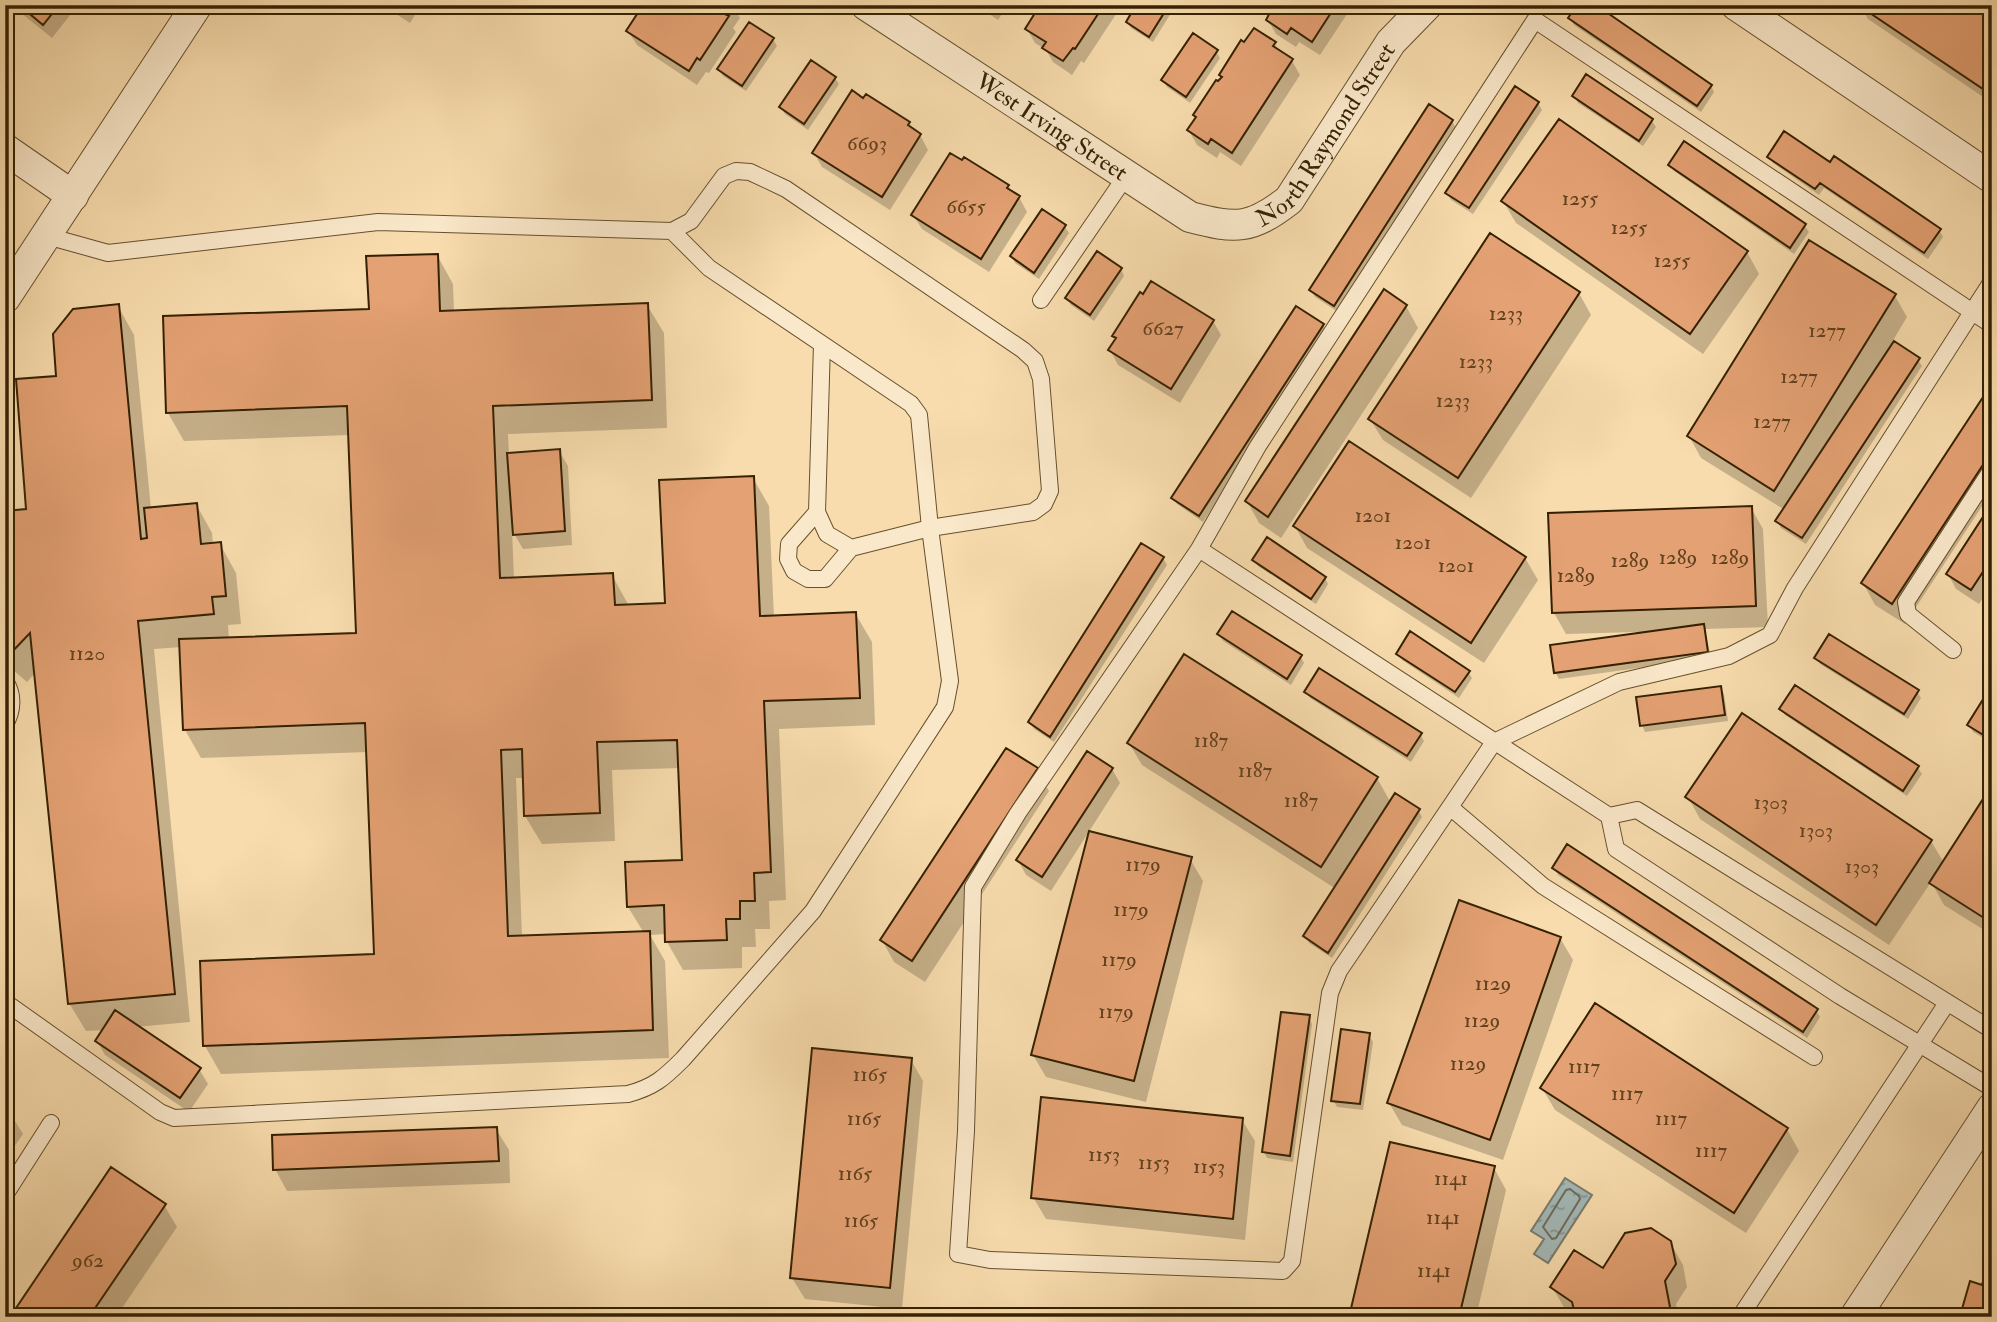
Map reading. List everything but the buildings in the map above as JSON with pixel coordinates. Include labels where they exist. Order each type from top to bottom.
[{"type":"street","points":[[5,299],[197,5]]},
{"type":"street","name":"West Irving Street","points":[[866,5],[1190,217],[1218,225],[1245,226]]},
{"type":"street","name":"North Raymond Street","points":[[1245,226],[1268,216],[1289,200],[1391,42],[1427,5]]},
{"type":"street","points":[[1736,5],[1992,178]]},
{"type":"street","points":[[5,149],[73,196]]},
{"type":"street","points":[[1855,1317],[1992,1108]]},
{"type":"lane","points":[[1992,281],[1972,312],[1795,588],[1770,635],[1729,656],[1619,682],[1494,742],[1339,971],[1331,993],[1293,1261],[1283,1271],[990,1260],[957,1254],[966,1131],[973,887],[1018,813],[1199,549],[1258,446],[1535,20],[1972,312],[1992,325]]},
{"type":"lane","points":[[47,236],[108,253],[378,222],[672,230],[691,221],[724,176],[736,171],[750,172],[797,197],[1023,351],[1035,361],[1041,379],[1050,477],[1044,504],[1033,512],[930,528],[851,548],[825,579],[808,579],[794,571],[788,559],[789,544],[817,512]]},
{"type":"lane","points":[[1041,300],[1126,176]]},
{"type":"lane","points":[[5,1002],[160,1112],[174,1118],[628,1094],[650,1088],[665,1077],[813,911],[945,707],[950,681],[930,528],[919,415],[911,404],[709,268],[672,230]]},
{"type":"lane","points":[[822,344],[817,512],[827,534],[851,548]]},
{"type":"lane","points":[[1953,650],[1908,614],[1906,602],[1992,469]]},
{"type":"lane","points":[[1199,549],[1609,816],[1637,810],[1992,1030]]},
{"type":"lane","points":[[5,681],[10,689],[11,714],[5,724]]},
{"type":"lane","points":[[1450,807],[1543,886],[1814,1057]]},
{"type":"lane","points":[[1609,816],[1616,849],[1840,996],[1992,1088]]},
{"type":"lane","points":[[1740,1317],[1947,1003]]},
{"type":"lane","points":[[5,1195],[51,1123]]},
{"type":"water","points":[[1565,1178],[1592,1195],[1548,1263],[1534,1254],[1544,1239],[1531,1231]]}]
